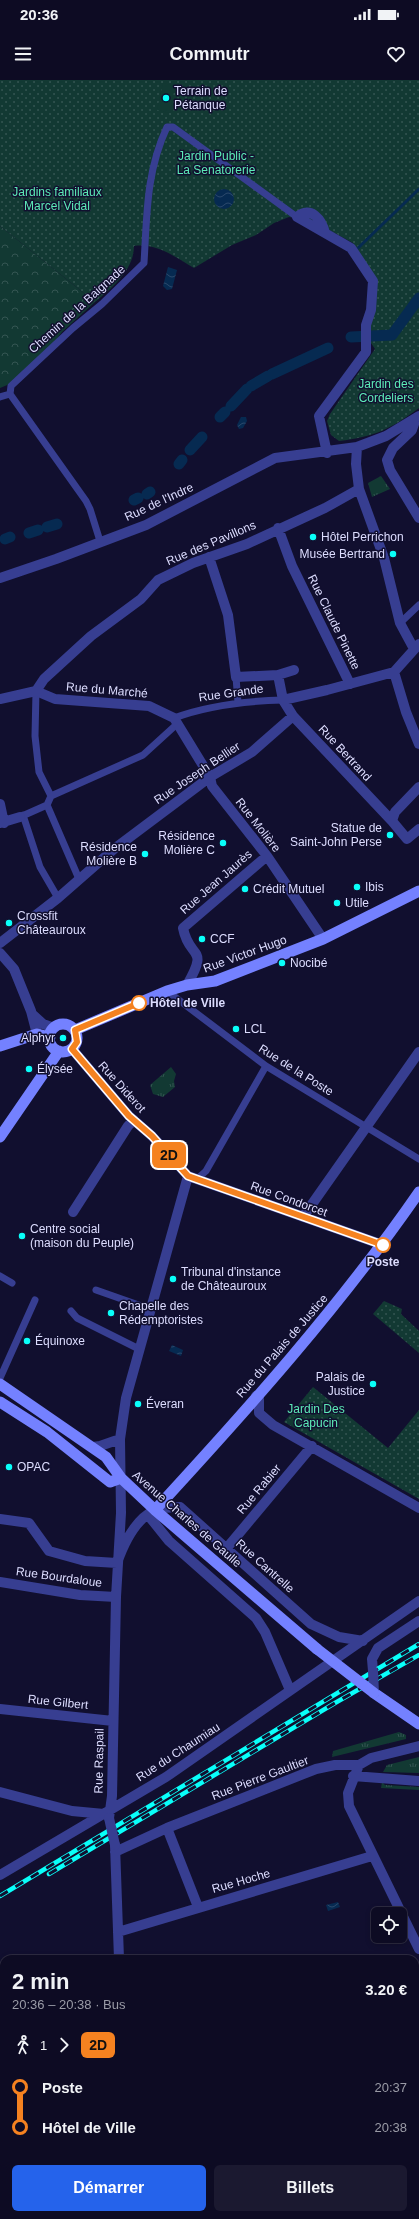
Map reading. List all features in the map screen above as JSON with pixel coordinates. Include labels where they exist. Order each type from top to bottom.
[{"type":"main road","name":"Rue Victor Hugo","points":[[75,1030],[167,991],[187,985],[214,981],[323,939],[419,891]]},
{"type":"main road","points":[[0,1046],[36,1034],[52,1033],[65,1024],[75,1030],[77,1042],[72,1049],[59,1051],[52,1046],[52,1033]]},
{"type":"main road","points":[[0,1137],[59,1051]]},
{"type":"main road","name":"Rue du Palais de Justice","points":[[152,1512],[256,1396],[383,1245],[419,1192]]},
{"type":"main road","name":"Avenue Charles de Gaulle","points":[[0,1384],[106,1457],[121,1478],[152,1512],[316,1649],[374,1693],[419,1724]]},
{"type":"main road","points":[[0,1402],[47,1432],[110,1482],[121,1478]]},
{"type":"street","name":"Chemin de la Baignade","points":[[10,394],[11,386],[22,374],[102,304],[144,263],[148,181],[166,127],[173,127],[297,217]]},
{"type":"street","points":[[297,217],[302,213],[310,213],[318,216],[323,223],[325,233],[351,248],[373,281],[371,310],[366,325],[366,352],[319,416],[328,453]]},
{"type":"street","points":[[0,397],[10,394],[86,501],[100,541]]},
{"type":"street","points":[[418,417],[412,430],[393,448],[387,460],[390,470],[419,518]]},
{"type":"street","name":"Rue de l'Indre","points":[[0,578],[56,559],[100,541],[146,525],[275,458],[328,453],[357,448],[386,436],[418,417]]},
{"type":"street","points":[[357,448],[356,464],[359,489],[384,558],[400,623],[417,646],[394,672],[406,712],[419,741]]},
{"type":"street","name":"Rue des Pavillons","points":[[36,691],[44,679],[91,636],[141,599],[158,580],[209,557],[247,544],[278,528],[325,508],[359,489]]},
{"type":"street","name":"Rue Claude Pinette","points":[[278,528],[292,566],[350,684]]},
{"type":"street","points":[[209,557],[228,615],[238,703]]},
{"type":"street","points":[[400,623],[419,605]]},
{"type":"street","points":[[236,677],[278,675],[294,670]]},
{"type":"street","name":"Rue Grande","points":[[51,796],[143,755],[176,721],[199,709],[238,703],[283,700],[394,672]]},
{"type":"street","points":[[278,675],[283,700]]},
{"type":"street","points":[[0,699],[36,691],[37,756],[39,772],[51,796],[48,805],[79,879]]},
{"type":"street","name":"Rue du Marché","points":[[36,691],[55,699],[149,706],[176,721]]},
{"type":"street","name":"Rue Bertrand","points":[[283,700],[293,716],[392,821],[407,839],[419,829]]},
{"type":"street","name":"Rue Joseph Bellier","points":[[0,943],[58,898],[114,848],[210,777],[252,752],[293,716]]},
{"type":"street","name":"Rue Molière","points":[[176,721],[192,744],[210,777],[212,786],[267,856],[323,939]]},
{"type":"street","points":[[392,821],[395,812],[419,787]]},
{"type":"street","points":[[0,804],[2,823],[48,805]]},
{"type":"street","points":[[22,816],[40,867],[58,898]]},
{"type":"street","name":"Rue Jean Jaurès","points":[[187,985],[198,966],[198,954],[185,938],[183,928],[267,856]]},
{"type":"street","points":[[0,953],[14,969],[31,1012],[36,1034]]},
{"type":"street","name":"Rue de la Poste","points":[[167,991],[266,1066],[419,1159]]},
{"type":"street","points":[[31,1012],[52,1033]]},
{"type":"street","name":"Rue Diderot","points":[[72,1049],[134,1120],[152,1136],[192,1178]]},
{"type":"street","points":[[303,1217],[419,1052]]},
{"type":"street","points":[[192,1178],[206,1171],[266,1066]]},
{"type":"street","points":[[74,1212],[128,1126],[134,1120]]},
{"type":"street","name":"Rue Condorcet","points":[[192,1178],[383,1245]]},
{"type":"street","name":"Rue Raspail","points":[[119,1955],[115,1848],[108,1814],[113,1721],[117,1563],[121,1478],[120,1439],[126,1398],[150,1309],[192,1178]]},
{"type":"street","points":[[0,1276],[12,1283]]},
{"type":"street","points":[[96,1290],[150,1309]]},
{"type":"street","points":[[0,1378],[36,1300]]},
{"type":"street","points":[[71,1311],[77,1318],[139,1349]]},
{"type":"street","points":[[256,1396],[259,1399],[259,1413],[273,1425],[419,1508]]},
{"type":"street","points":[[93,1447],[120,1439]]},
{"type":"street","name":"Rue Rabier","points":[[226,1549],[312,1446]]},
{"type":"street","name":"Rue Cantrelle","points":[[152,1512],[180,1507],[311,1624],[339,1637],[363,1641]]},
{"type":"street","points":[[152,1512],[169,1541],[256,1618],[265,1632],[290,1690]]},
{"type":"street","name":"Rue Raspail","points":[[117,1563],[123,1545],[132,1532],[152,1512]]},
{"type":"street","points":[[0,1519],[28,1523],[49,1551],[85,1561],[117,1563]]},
{"type":"street","name":"Rue Bourdaloue","points":[[0,1582],[80,1595],[116,1597]]},
{"type":"street","name":"Rue du Chaumiau","points":[[0,1875],[108,1814],[210,1748],[419,1600]]},
{"type":"street","points":[[374,1693],[372,1659],[378,1648],[419,1621]]},
{"type":"street","name":"Rue Gilbert","points":[[0,1709],[113,1721]]},
{"type":"street","name":"Rue Pierre Gaultier","points":[[115,1848],[316,1769],[334,1765],[359,1765],[371,1758],[419,1746]]},
{"type":"street","points":[[359,1765],[353,1776],[348,1793],[349,1806],[372,1856],[419,1949]]},
{"type":"street","points":[[353,1776],[419,1781]]},
{"type":"street","points":[[0,1792],[72,1811],[108,1814]]},
{"type":"street","points":[[167,1828],[198,1907]]},
{"type":"street","name":"Rue Hoche","points":[[118,1932],[372,1856]]},
{"type":"green space","name":"Jardin Public - La Senatorerie","points":[[0,80],[419,80],[419,408],[391,427],[382,431],[362,437],[339,441],[331,435],[327,421],[330,414],[375,349],[369,340],[375,280],[353,243],[309,219],[289,217],[274,223],[256,235],[232,245],[194,268],[173,255],[158,249],[134,246],[133,255],[126,271],[108,291],[95,302],[0,226]]},
{"type":"green space","name":"Terrain de Pétanque","points":[[163,83],[175,86],[170,113],[157,110]]},
{"type":"green space","points":[[0,226],[95,302],[62,332],[37,365],[12,383],[0,388]]},
{"type":"green space","points":[[381,476],[390,489],[372,497],[368,483]]},
{"type":"green space","points":[[171,1067],[176,1074],[174,1081],[175,1087],[163,1097],[153,1094],[150,1085]]},
{"type":"green space","points":[[384,1301],[402,1309],[401,1314],[419,1331],[419,1353],[373,1314]]},
{"type":"green space","name":"Jardin Des Capucin","points":[[313,1387],[388,1448],[419,1410],[419,1499],[284,1422]]},
{"type":"green space","points":[[399,1732],[406,1735],[406,1739],[332,1757],[333,1751]]},
{"type":"green space","points":[[419,1757],[419,1773],[383,1772],[387,1765]]},
{"type":"green space","points":[[382,1782],[385,1785],[419,1787],[419,1790],[381,1788]]},
{"type":"water","points":[[224,189],[231,192],[234,199],[231,206],[224,209],[217,206],[214,199],[217,192]]},
{"type":"water","points":[[168,267],[177,270],[172,289],[167,290],[163,286]]},
{"type":"water","points":[[241,417],[246,417],[247,421],[243,428],[239,429],[237,425]]},
{"type":"water","points":[[172,1345],[183,1350],[181,1356],[169,1351]]},
{"type":"water","points":[[338,1902],[340,1907],[328,1911],[326,1905]]},
{"type":"waterway","points":[[358,248],[419,189]]},
{"type":"waterway","points":[[351,337],[392,335],[419,298]]},
{"type":"waterway","points":[[272,374],[328,348]]},
{"type":"waterway","points":[[251,386],[268,376]]},
{"type":"waterway","points":[[231,406],[247,389]]},
{"type":"waterway","points":[[220,417],[225,412]]},
{"type":"waterway","points":[[190,450],[202,437]]},
{"type":"waterway","points":[[179,464],[182,460]]},
{"type":"waterway","points":[[134,500],[138,498]]},
{"type":"waterway","points":[[47,527],[57,524]]},
{"type":"waterway","points":[[29,533],[38,530]]},
{"type":"waterway","points":[[5,539],[10,537]]},
{"type":"railway","points":[[0,1896],[419,1644]]},
{"type":"railway","points":[[49,1874],[335,1703],[419,1655]]},
{"type":"bus line","name":"2D","points":[[139,1003],[75,1030],[77,1042],[72,1049],[129,1116],[152,1136],[188,1176],[383,1245]]},
{"type":"place","name":"Terrain de Pétanque","points":[[166,98]]},
{"type":"place","name":"Hôtel Perrichon","points":[[313,537]]},
{"type":"place","name":"Musée Bertrand","points":[[393,554]]},
{"type":"place","name":"Statue de Saint-John Perse","points":[[390,835]]},
{"type":"place","name":"Résidence Molière C","points":[[223,843]]},
{"type":"place","name":"Résidence Molière B","points":[[145,854]]},
{"type":"place","name":"Ibis","points":[[357,887]]},
{"type":"place","name":"Crédit Mutuel","points":[[245,889]]},
{"type":"place","name":"Utile","points":[[337,903]]},
{"type":"place","name":"Crossfit Châteauroux","points":[[9,923]]},
{"type":"place","name":"CCF","points":[[202,939]]},
{"type":"place","name":"Nocibé","points":[[282,963]]},
{"type":"place","name":"Hôtel de Ville","points":[[139,1003]]},
{"type":"place","name":"LCL","points":[[236,1029]]},
{"type":"place","name":"Alphyr","points":[[63,1038]]},
{"type":"place","name":"Élysée","points":[[29,1069]]},
{"type":"place","name":"Centre social (maison du Peuple)","points":[[22,1236]]},
{"type":"place","name":"Poste","points":[[383,1245]]},
{"type":"place","name":"Tribunal d'instance de Châteauroux","points":[[173,1279]]},
{"type":"place","name":"Chapelle des Rédemptoristes","points":[[111,1313]]},
{"type":"place","name":"Équinoxe","points":[[27,1341]]},
{"type":"place","name":"Palais de Justice","points":[[373,1384]]},
{"type":"place","name":"Éveran","points":[[138,1404]]},
{"type":"place","name":"OPAC","points":[[9,1467]]},
{"type":"park label","name":"Jardins familiaux Marcel Vidal","points":[[57,199]]},
{"type":"park label","name":"Jardin des Cordeliers","points":[[386,391]]}]
